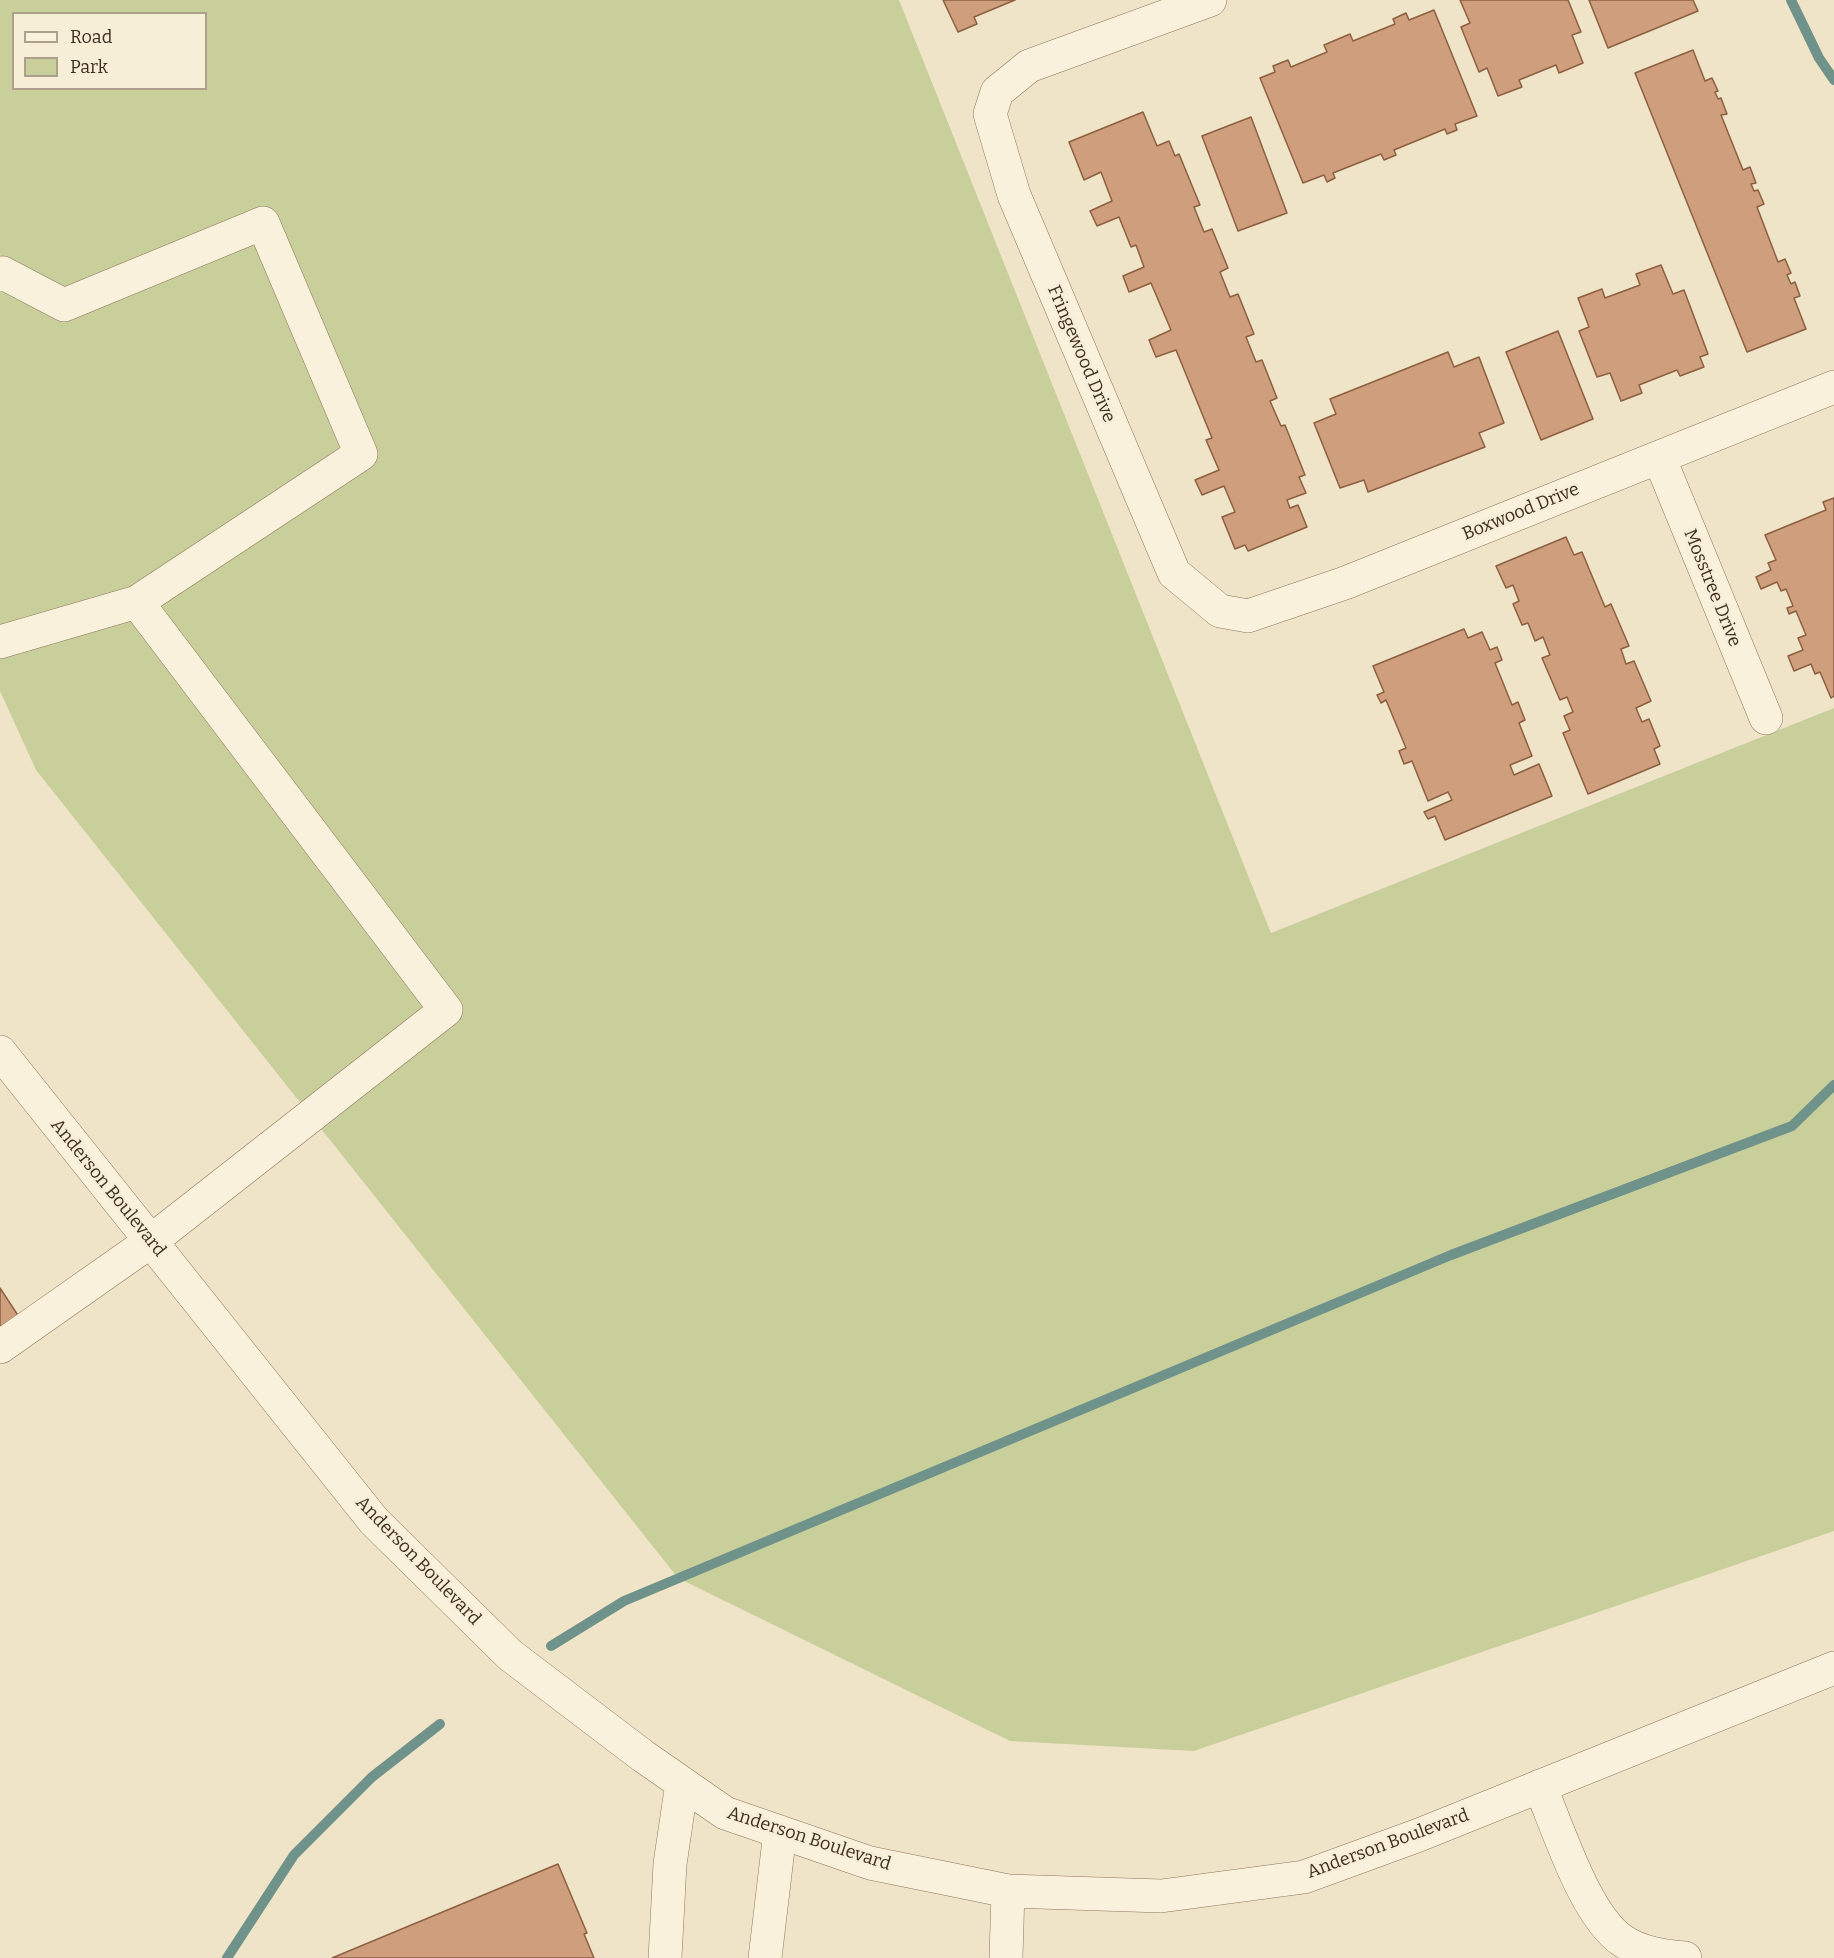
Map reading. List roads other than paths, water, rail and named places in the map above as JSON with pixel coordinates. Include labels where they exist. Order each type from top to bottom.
[{"type":"street","points":[[1176,5],[1210,0]]},
{"type":"street","name":"Fringewood Drive","points":[[1176,5],[1029,66],[998,92],[990,114],[1014,195],[1174,573],[1208,600]]},
{"type":"street","points":[[0,275],[3,273],[64,305],[262,223],[361,454],[137,602],[0,642]]},
{"type":"street","name":"Boxwood Drive","points":[[1208,600],[1220,611],[1248,616],[1345,583],[1834,387]]},
{"type":"street","name":"Mosstree Drive","points":[[1659,457],[1766,718]]},
{"type":"street","points":[[0,1347],[151,1240],[446,1010],[137,602]]},
{"type":"street","name":"Anderson Boulevard","points":[[0,1052],[374,1521],[510,1655],[725,1813],[870,1863],[1008,1891],[1161,1896],[1304,1877],[1540,1786],[1834,1668]]},
{"type":"street","points":[[665,1958],[670,1864],[682,1783]]},
{"type":"street","points":[[1540,1786],[1574,1869],[1598,1916],[1622,1941],[1657,1955],[1685,1958]]},
{"type":"street","points":[[765,1958],[780,1832]]},
{"type":"street","points":[[1006,1958],[1008,1891]]},
{"type":"waterway","points":[[1791,0],[1819,58],[1834,80]]},
{"type":"waterway","points":[[551,1646],[624,1601],[1451,1255],[1792,1126],[1834,1085]]},
{"type":"waterway","points":[[227,1958],[294,1855],[372,1777],[440,1724]]}]
